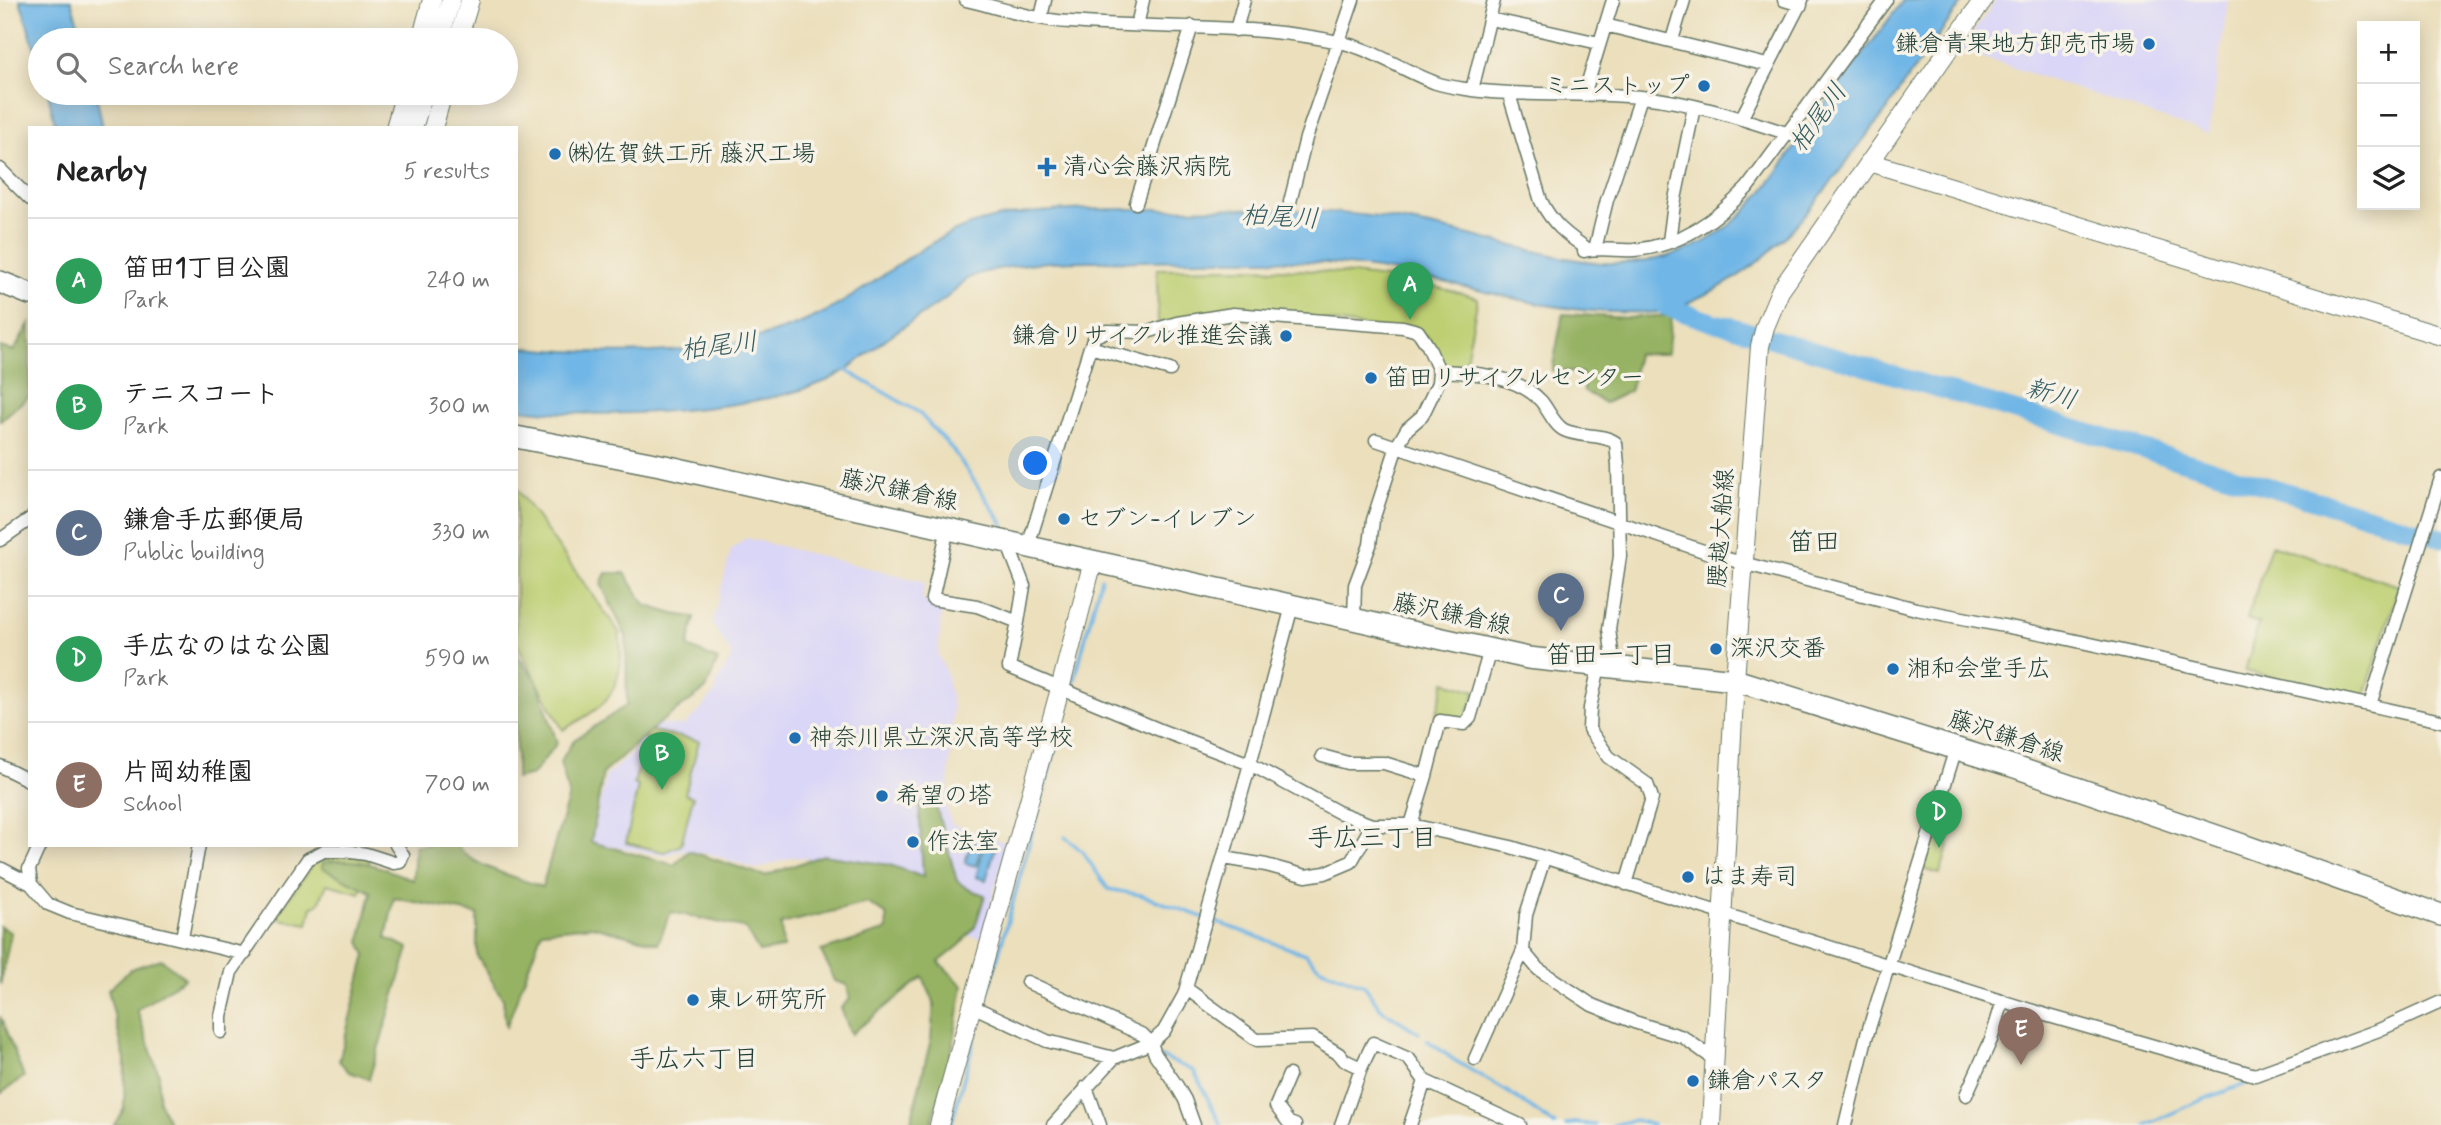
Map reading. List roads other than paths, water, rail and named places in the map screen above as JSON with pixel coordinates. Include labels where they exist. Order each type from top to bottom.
[{"type":"main road","points":[[424,28],[432,0]]},
{"type":"main road","points":[[443,28],[451,0]]},
{"type":"main road","points":[[462,28],[470,0]]},
{"type":"main road","name":"腰越大船線","points":[[1711,1125],[1735,680],[1746,563],[1760,346],[1780,291],[1863,160],[1983,0]]},
{"type":"main road","points":[[396,126],[402,105]]},
{"type":"main road","points":[[414,126],[420,105]]},
{"type":"main road","points":[[434,126],[440,105]]},
{"type":"main road","points":[[1863,160],[2441,336]]},
{"type":"main road","points":[[0,282],[28,293]]},
{"type":"main road","name":"藤沢鎌倉線","points":[[518,437],[665,466],[1528,658],[1735,680],[1956,748],[2225,838],[2441,915]]},
{"type":"main road","points":[[939,1125],[1093,561]]},
{"type":"street","points":[[966,0],[1066,22],[1192,26],[1281,33],[1338,42],[1369,52],[1438,84],[1509,94],[1641,97],[1694,107],[1791,135]]},
{"type":"street","points":[[1041,17],[1045,0]]},
{"type":"street","points":[[1138,24],[1143,0]]},
{"type":"street","points":[[1236,30],[1244,0]]},
{"type":"street","points":[[1290,202],[1306,138],[1353,0]]},
{"type":"street","points":[[1472,90],[1494,0]]},
{"type":"street","points":[[1584,95],[1613,0]]},
{"type":"street","points":[[1672,40],[1684,0]]},
{"type":"street","points":[[1741,119],[1802,2],[1784,0]]},
{"type":"street","points":[[1509,94],[1541,201],[1558,228],[1589,250],[1644,249],[1693,233],[1727,208],[1747,188],[1791,135],[1879,3]]},
{"type":"street","points":[[1490,19],[1599,43]]},
{"type":"street","points":[[1605,25],[1767,65]]},
{"type":"street","points":[[1136,203],[1192,26]]},
{"type":"street","points":[[1589,250],[1641,97]]},
{"type":"street","points":[[1669,241],[1694,107]]},
{"type":"street","points":[[0,169],[28,197]]},
{"type":"street","points":[[1354,620],[1355,585],[1370,544],[1373,520],[1396,446],[1407,429],[1422,416],[1438,383],[1439,371],[1418,331],[1403,327],[1259,316],[1222,316],[1177,323],[1147,332],[1107,331],[1095,336],[1017,544],[1024,586],[1009,667],[1250,764],[1338,812],[1372,825],[1412,825],[1511,847],[1888,966],[2255,1075],[2379,1030],[2441,1002]]},
{"type":"street","points":[[1090,347],[1170,370]]},
{"type":"street","points":[[1439,371],[1475,372],[1525,388],[1542,402],[1557,425],[1564,430],[1611,439],[1616,443],[1620,556],[1609,629],[1607,667],[1590,708],[1590,729],[1609,757],[1647,784],[1652,799],[1626,884]]},
{"type":"street","points":[[1376,440],[1724,558],[1916,609],[2045,634],[2441,721]]},
{"type":"street","points":[[2370,705],[2438,495],[2441,478]]},
{"type":"street","points":[[0,540],[28,520]]},
{"type":"street","points":[[948,528],[932,599],[977,606],[1018,622]]},
{"type":"street","points":[[1053,1125],[1114,1058],[1151,1043],[1164,1031],[1187,989],[1292,606]]},
{"type":"street","points":[[1412,825],[1440,721],[1464,724],[1470,718],[1490,650]]},
{"type":"street","points":[[1845,1125],[1866,1038],[1956,748]]},
{"type":"street","points":[[1322,756],[1348,763],[1384,763],[1426,776]]},
{"type":"street","points":[[0,766],[28,780]]},
{"type":"street","points":[[1224,858],[1314,876],[1351,862],[1372,825]]},
{"type":"street","points":[[31,884],[29,869],[39,847]]},
{"type":"street","points":[[183,938],[199,847]]},
{"type":"street","points":[[221,1032],[221,1016],[231,972],[308,859],[324,851],[344,851],[366,854],[394,863],[400,862],[403,855],[397,847]]},
{"type":"street","points":[[1475,1059],[1523,951],[1526,915],[1544,859]]},
{"type":"street","points":[[0,868],[31,884],[48,904],[70,913],[245,954]]},
{"type":"street","points":[[1523,951],[1538,969],[1592,1005],[1634,1022],[1683,1037],[1715,1060]]},
{"type":"street","points":[[1027,982],[1143,1035],[1151,1043],[1155,1054],[1185,1100],[1194,1125]]},
{"type":"street","points":[[1187,989],[1257,1040],[1313,1038],[1344,1060],[1361,1068]]},
{"type":"street","points":[[1966,1095],[1991,1040],[2003,1001]]},
{"type":"street","points":[[972,1006],[1047,1041],[1114,1058]]},
{"type":"street","points":[[1341,1125],[1373,1043],[1409,1059],[1424,1081],[1520,1125]]},
{"type":"street","points":[[1289,1075],[1276,1106],[1289,1123],[1295,1125]]},
{"type":"street","points":[[1410,1125],[1424,1081]]},
{"type":"street","points":[[1086,1087],[1100,1125]]},
{"type":"water","points":[[20,0],[71,0],[79,28],[28,28]]},
{"type":"water","name":"柏尾川","points":[[1903,0],[1964,0],[1887,110],[1784,238],[1734,279],[1674,309],[1602,312],[1572,309],[1396,272],[1300,261],[1041,262],[997,269],[969,278],[949,296],[850,367],[806,388],[769,398],[679,410],[588,414],[518,408],[518,347],[631,353],[672,351],[750,339],[821,314],[953,232],[989,220],[1026,213],[1110,209],[1304,210],[1417,223],[1576,260],[1617,263],[1659,259],[1705,242],[1743,214],[1773,178]]},
{"type":"water","points":[[51,105],[98,105],[103,126],[56,126]]},
{"type":"water","points":[[971,842],[982,845],[976,866],[965,863]]},
{"type":"water","points":[[984,846],[995,849],[986,880],[976,877]]},
{"type":"waterway","name":"新川","points":[[1659,292],[1665,306],[1714,323],[2441,538]]},
{"type":"waterway","points":[[845,366],[847,371],[918,412],[953,450],[1004,525]]},
{"type":"waterway","points":[[984,1007],[1101,578]]},
{"type":"waterway","points":[[1065,837],[1082,851],[1108,889],[1141,895],[1305,954],[1320,968],[1364,985],[1381,1009],[1419,1033]]},
{"type":"waterway","points":[[951,1125],[981,1015]]},
{"type":"waterway","points":[[1427,1040],[1555,1125]]},
{"type":"waterway","points":[[1162,1057],[1194,1071],[1221,1125]]},
{"type":"waterway","points":[[2145,1125],[2209,1097],[2260,1079]]},
{"type":"waterway","points":[[1613,1125],[1635,1120],[1653,1125]]},
{"type":"waterway","points":[[1566,1125],[1595,1125]]},
{"type":"place","name":"鎌倉青果地方卸売市場","points":[[2149,44]]},
{"type":"place","name":"ミニストップ","points":[[1704,86]]},
{"type":"place","name":"㈱佐賀鉄工所 藤沢工場","points":[[555,154]]},
{"type":"place","name":"清心会藤沢病院","points":[[1047,167]]},
{"type":"place","name":"笛田1丁目公園","points":[[1410,320]]},
{"type":"place","name":"鎌倉リサイクル推進会議","points":[[1286,336]]},
{"type":"place","name":"笛田リサイクルセンター","points":[[1371,378]]},
{"type":"place","name":"セブン-イレブン","points":[[1064,519]]},
{"type":"place","name":"鎌倉手広郵便局","points":[[1561,631]]},
{"type":"place","name":"深沢交番","points":[[1716,649]]},
{"type":"place","name":"湘和会堂手広","points":[[1893,669]]},
{"type":"place","name":"神奈川県立深沢高等学校","points":[[795,738]]},
{"type":"place","name":"テニスコート","points":[[662,790]]},
{"type":"place","name":"希望の塔","points":[[882,796]]},
{"type":"place","name":"作法室","points":[[913,842]]},
{"type":"place","name":"手広なのはな公園","points":[[1939,848]]},
{"type":"place","name":"はま寿司","points":[[1688,877]]},
{"type":"place","name":"東レ研究所","points":[[693,1000]]},
{"type":"place","name":"片岡幼稚園","points":[[2021,1065]]},
{"type":"place","name":"鎌倉パスタ","points":[[1693,1081]]},
{"type":"district","name":"笛田","points":[[1814,543]]},
{"type":"district","name":"笛田一丁目","points":[[1611,656]]},
{"type":"district","name":"手広三丁目","points":[[1372,839]]},
{"type":"district","name":"手広六丁目","points":[[694,1060]]}]
